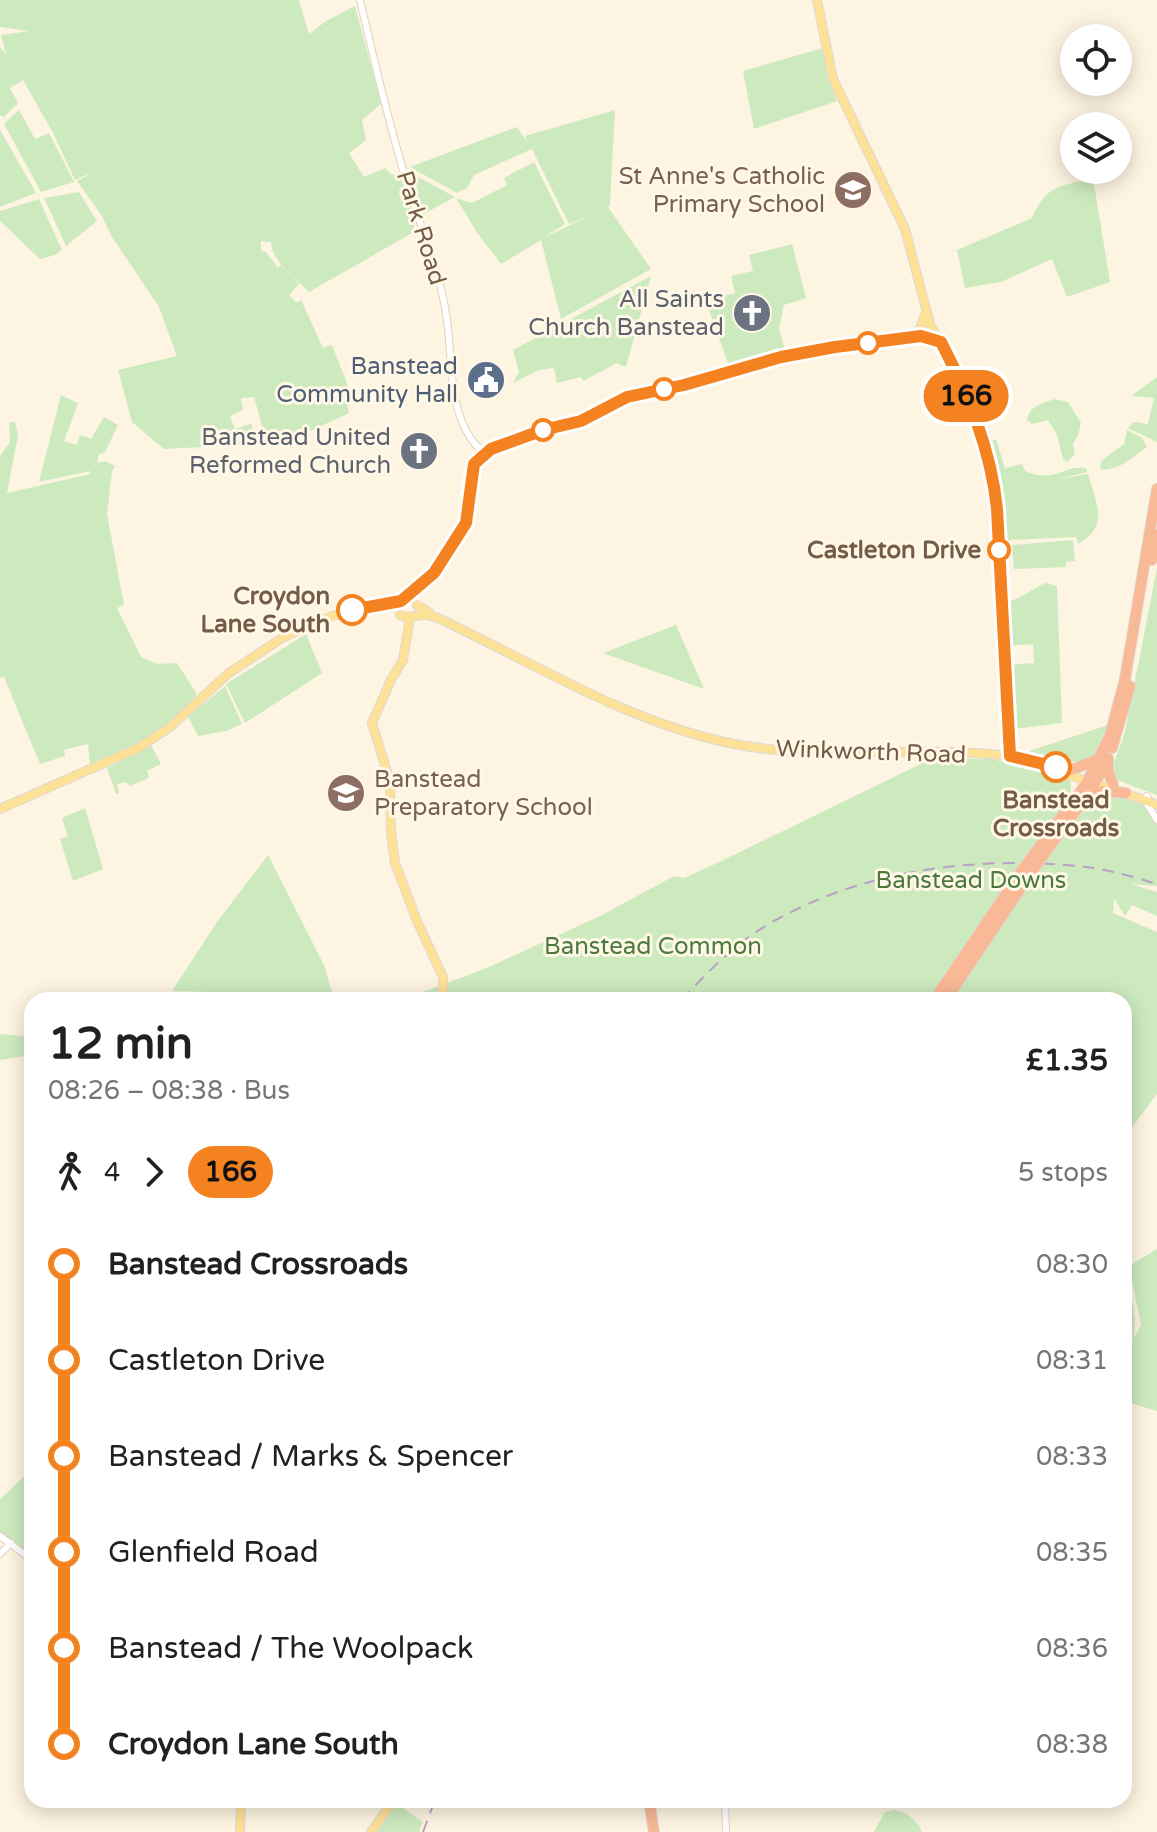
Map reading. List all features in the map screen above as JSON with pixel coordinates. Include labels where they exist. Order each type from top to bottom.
[{"type":"highway","points":[[1115,731],[1157,489]]},
{"type":"highway","points":[[940,992],[1039,855],[1087,796],[1115,731],[1132,680],[1157,535]]},
{"type":"highway","points":[[1075,799],[1077,784],[1072,773],[1104,757]]},
{"type":"highway","points":[[1104,757],[1113,784]]},
{"type":"highway","points":[[1039,855],[1075,799],[1093,779]]},
{"type":"highway","points":[[1087,796],[1103,791],[1126,793]]},
{"type":"highway","points":[[951,992],[1027,871]]},
{"type":"highway","points":[[650,1808],[654,1832]]},
{"type":"main road","points":[[817,0],[833,79],[905,229],[927,312],[926,330]]},
{"type":"main road","points":[[442,992],[443,977],[395,863],[390,781],[373,725],[375,712],[403,660],[406,615],[410,602],[434,573],[466,523],[474,464],[484,453],[543,430],[590,417],[627,397],[684,385],[781,357],[911,336],[926,330]]},
{"type":"main road","points":[[926,330],[941,342],[961,383],[982,435],[995,486],[1010,756]]},
{"type":"main road","points":[[0,809],[138,748],[170,727],[229,673],[282,638],[355,609],[410,602]]},
{"type":"main road","points":[[406,615],[410,602]]},
{"type":"main road","name":"Winkworth Road","points":[[410,602],[602,701],[658,724],[720,741],[798,753],[1010,756],[1093,779]]},
{"type":"main road","name":"Winkworth Road","points":[[383,606],[406,615],[428,614],[438,618]]},
{"type":"main road","points":[[1093,779],[1146,799]]},
{"type":"main road","points":[[1093,779],[1157,803]]},
{"type":"main road","points":[[240,1832],[241,1808]]},
{"type":"main road","points":[[371,1832],[388,1808]]},
{"type":"street","name":"Park Road","points":[[360,0],[391,127],[447,315],[457,407],[470,437],[484,453]]},
{"type":"street","points":[[1146,799],[1157,820]]},
{"type":"street","points":[[0,1536],[24,1554]]},
{"type":"street","points":[[0,1554],[11,1543]]},
{"type":"street","points":[[725,1808],[726,1832]]},
{"type":"green space","points":[[0,0],[299,0],[309,34],[355,6],[381,104],[362,120],[366,140],[349,153],[364,177],[385,168],[392,175],[400,173],[414,219],[414,232],[309,292],[280,263],[271,242],[261,241],[261,251],[266,252],[278,268],[281,265],[299,284],[289,295],[297,303],[301,300],[323,348],[332,345],[352,396],[347,403],[349,413],[291,440],[288,436],[279,439],[276,433],[265,436],[254,397],[241,398],[243,410],[230,416],[235,429],[251,424],[261,444],[164,449],[132,422],[118,370],[177,356],[159,307],[77,181],[94,172],[75,180],[23,80],[10,88],[18,103],[4,117],[0,115],[0,47],[6,54],[1,35],[29,31],[0,27]]},
{"type":"green space","points":[[823,48],[827,74],[837,101],[754,129],[743,71]]},
{"type":"green space","points":[[19,110],[35,139],[49,133],[74,182],[41,192],[4,124]]},
{"type":"green space","points":[[615,110],[608,207],[651,269],[561,319],[541,240],[501,264],[456,198],[472,203],[507,185],[504,178],[534,162],[565,224],[543,238],[589,216],[569,224],[532,149],[474,175],[467,188],[457,193],[410,167],[517,127],[528,144],[525,136]]},
{"type":"green space","points":[[0,130],[36,193],[0,207]]},
{"type":"green space","points":[[407,171],[455,197],[420,216]]},
{"type":"green space","points":[[1094,184],[1110,282],[1067,297],[1052,259],[1001,282],[965,288],[957,250],[1032,218],[1043,199],[1063,186]]},
{"type":"green space","points":[[79,192],[97,221],[66,246],[44,198]]},
{"type":"green space","points":[[39,199],[62,250],[40,259],[0,221],[0,211]]},
{"type":"green space","points":[[792,244],[806,298],[784,305],[779,329],[786,354],[729,366],[705,299],[735,293],[731,276],[753,271],[749,255]]},
{"type":"green space","points":[[651,276],[626,367],[617,363],[583,381],[581,377],[557,383],[554,368],[539,370],[513,383],[519,372],[513,350]]},
{"type":"green space","points":[[1157,377],[1157,442],[1128,428],[1134,422],[1148,424],[1154,398],[1131,396]]},
{"type":"green space","points":[[61,395],[78,403],[64,441],[77,445],[80,435],[91,439],[104,417],[118,425],[105,452],[99,454],[97,463],[106,461],[115,466],[107,514],[124,605],[117,608],[141,657],[157,664],[177,663],[197,694],[162,728],[90,766],[88,744],[64,750],[65,756],[40,764],[4,677],[0,678],[0,456],[10,442],[9,423],[15,422],[18,435],[7,493],[90,474],[90,471],[39,482]]},
{"type":"green space","points":[[1055,399],[1068,402],[1081,423],[1073,444],[1075,454],[1067,462],[1063,459],[1057,435],[1048,420],[1032,424],[1027,420],[1034,408]]},
{"type":"green space","points":[[1127,430],[1142,438],[1147,447],[1119,466],[1100,469],[1101,461],[1124,444]]},
{"type":"green space","points":[[996,439],[1005,468],[1022,464],[1025,471],[1045,476],[1073,468],[1087,469],[1087,472],[1059,479],[1088,474],[1098,513],[1094,530],[1088,537],[1078,544],[1076,537],[1008,540],[1003,490],[999,490],[989,442]]},
{"type":"green space","points":[[1073,540],[1075,561],[1066,562],[1066,567],[1014,569],[1012,545]]},
{"type":"green space","points":[[1157,568],[1157,795],[1117,780],[1113,777],[1112,769],[1125,732]]},
{"type":"green space","points":[[1046,583],[1057,586],[1062,723],[1013,729],[1010,665],[1034,663],[1033,644],[1008,646],[1006,602]]},
{"type":"green space","points":[[676,625],[704,689],[603,653]]},
{"type":"green space","points":[[306,634],[322,673],[245,723],[226,684]]},
{"type":"green space","points":[[225,686],[242,724],[226,731],[198,736],[188,717]]},
{"type":"green space","points":[[1108,725],[1092,759],[1064,763],[1020,754]]},
{"type":"green space","points":[[151,745],[161,764],[147,771],[149,778],[130,786],[126,782],[117,784],[119,793],[116,794],[107,768]]},
{"type":"green space","name":"Banstead Downs","points":[[933,758],[992,759],[1068,778],[1071,794],[1094,797],[1097,794],[1116,795],[1144,805],[1157,825],[1157,886],[1131,884],[1157,892],[1157,916],[1132,905],[1125,916],[1114,898],[1113,913],[1157,932],[1157,1094],[1132,1127],[1132,992],[423,992],[489,967],[600,916],[674,876],[684,878]]},
{"type":"green space","points":[[85,808],[103,869],[73,881],[60,839],[68,836],[62,818]]},
{"type":"green space","points":[[268,855],[325,967],[332,992],[172,991],[217,922]]},
{"type":"green space","points":[[0,1034],[24,1036],[24,1056],[0,1060]]},
{"type":"green space","points":[[1157,1249],[1157,1411],[1132,1403],[1132,1301],[1134,1338],[1141,1325],[1132,1281],[1132,1264]]},
{"type":"green space","points":[[24,1476],[24,1554],[0,1536],[0,1499]]},
{"type":"green space","points":[[392,1808],[403,1808],[423,1822],[419,1832],[374,1832]]},
{"type":"green space","points":[[895,1810],[912,1818],[922,1832],[874,1832],[885,1812]]},
{"type":"railway","points":[[690,992],[722,959],[769,924],[805,905],[882,879],[923,870],[1005,863],[1095,868],[1157,884]]},
{"type":"railway","points":[[423,1832],[432,1808]]},
{"type":"bus line","name":"166","points":[[352,610],[406,599],[434,573],[466,523],[474,464],[491,449],[543,430],[581,421],[619,399],[708,379],[781,357],[850,344],[911,336],[928,337],[941,342],[961,383],[982,435],[995,486],[1010,756],[1056,767]]},
{"type":"place","name":"St Anne's Catholic Primary School","points":[[853,190]]},
{"type":"place","name":"All Saints Church Banstead","points":[[752,313]]},
{"type":"place","name":"Banstead Community Hall","points":[[486,380]]},
{"type":"place","name":"Banstead United Reformed Church","points":[[419,451]]},
{"type":"place","name":"Castleton Drive","points":[[999,550]]},
{"type":"place","name":"Croydon Lane South","points":[[352,610]]},
{"type":"place","name":"Banstead Crossroads","points":[[1056,767]]},
{"type":"place","name":"Banstead Preparatory School","points":[[346,793]]},
{"type":"park label","name":"Banstead Common","points":[[653,946]]}]
